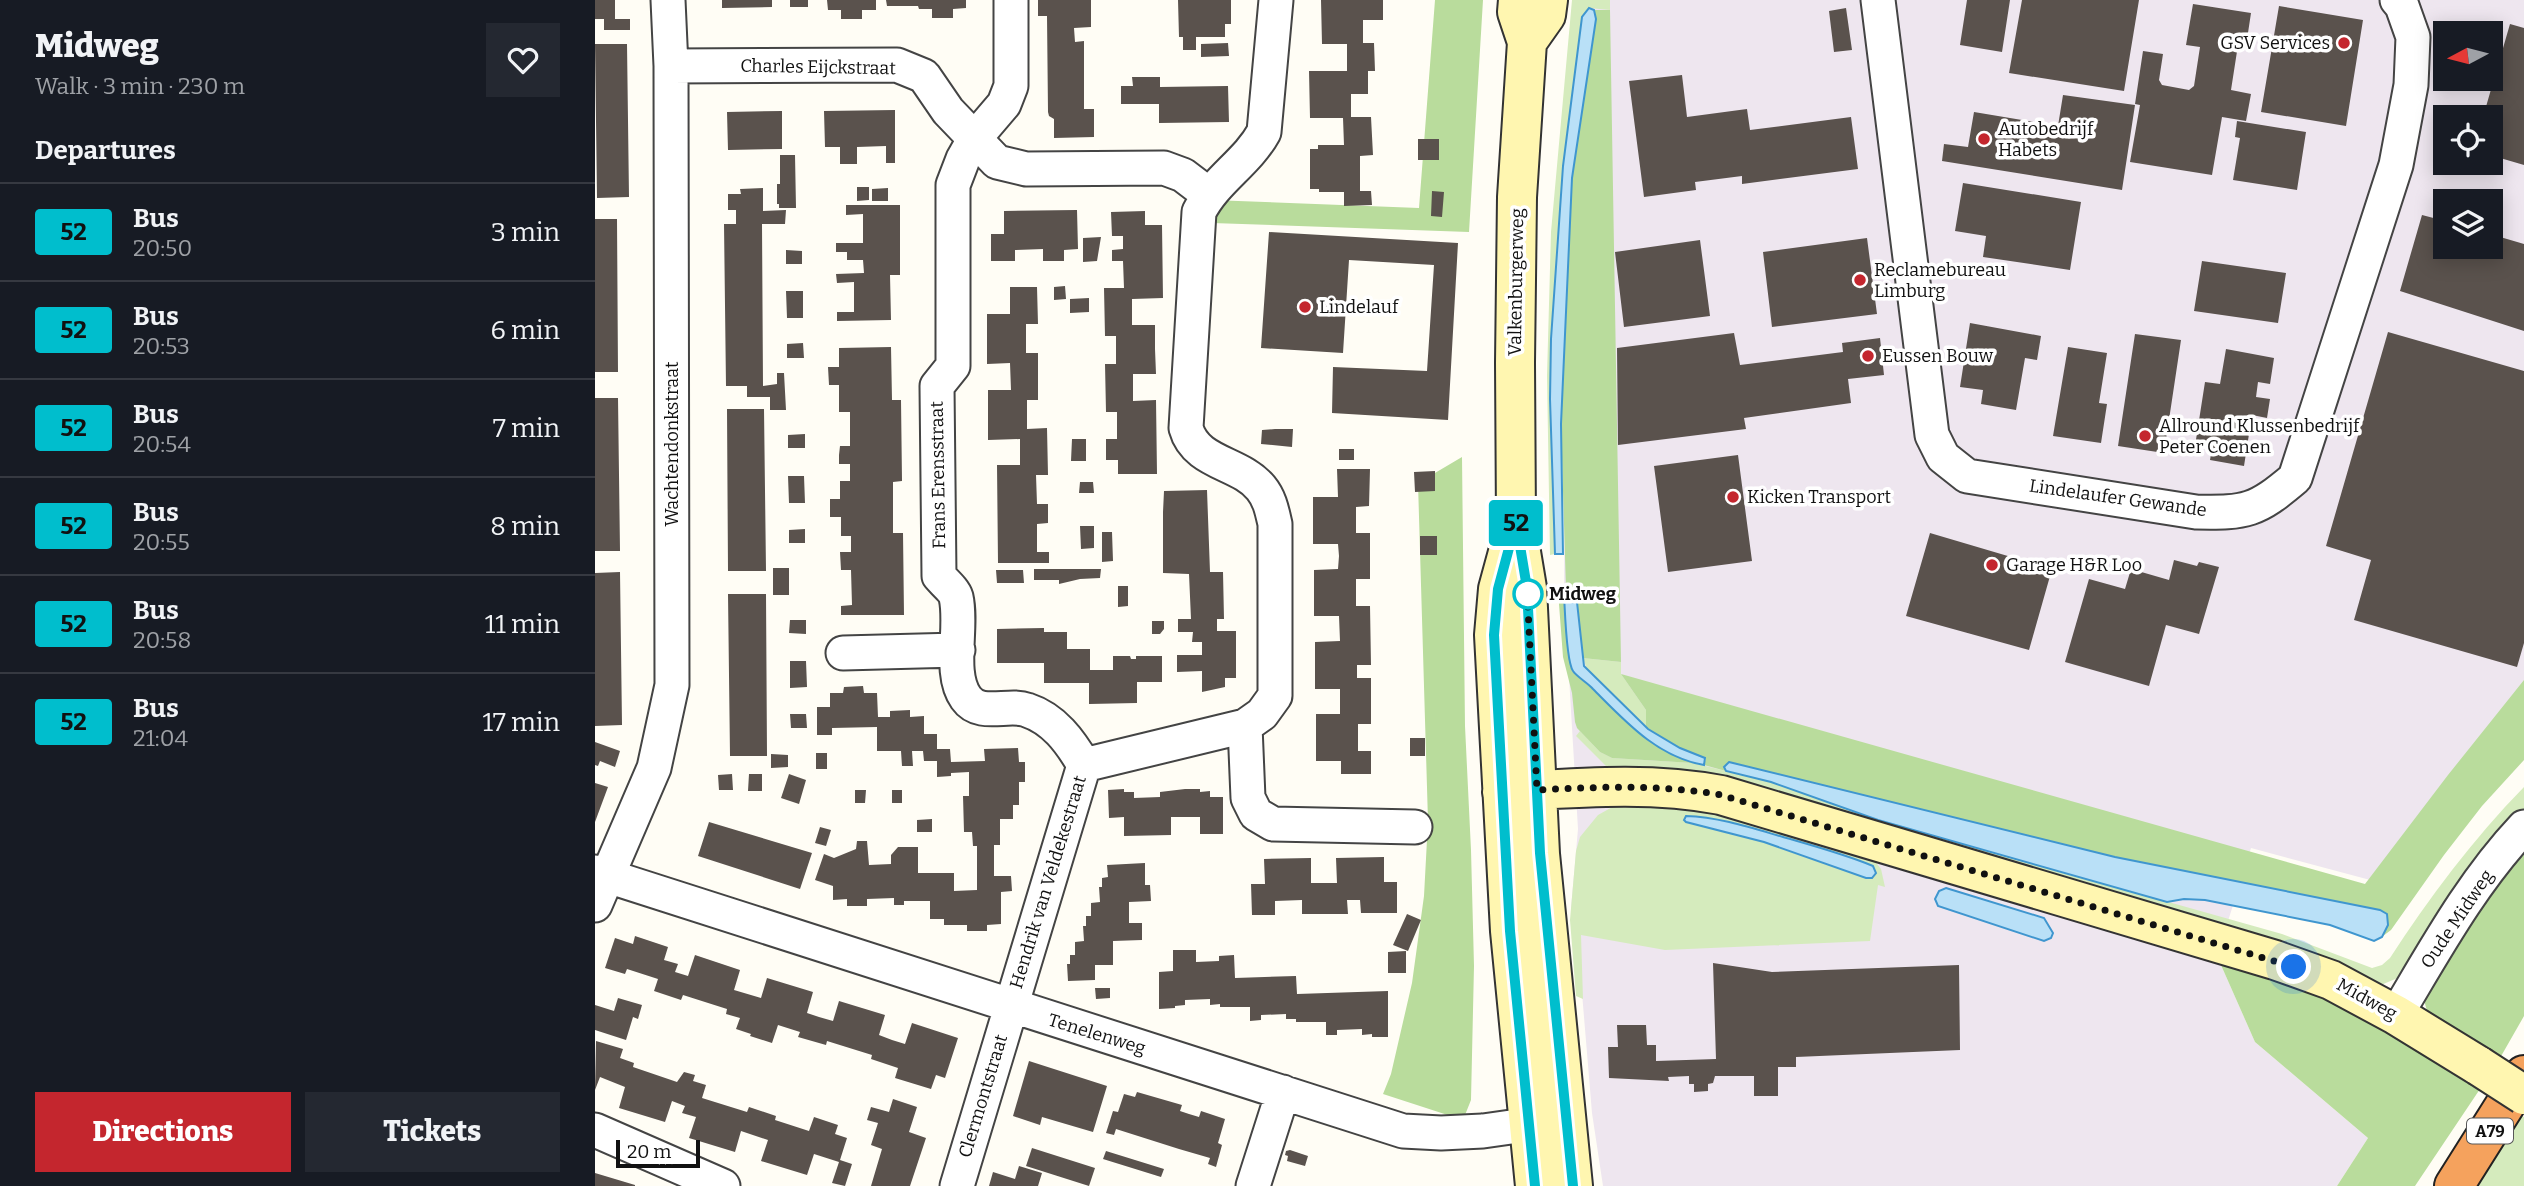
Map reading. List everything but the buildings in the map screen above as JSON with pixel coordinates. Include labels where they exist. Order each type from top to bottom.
[{"type":"highway","name":"A79","points":[[2454,1186],[2524,1075]]},
{"type":"main road","name":"Valkenburgerweg","points":[[1518,0],[1517,12],[1527,42],[1517,197],[1516,522],[1527,588],[1520,791],[1510,931],[1535,1186]]},
{"type":"main road","name":"Valkenburgerweg","points":[[1527,42],[1546,15],[1548,0]]},
{"type":"main road","name":"Midweg","points":[[1520,791],[1644,787],[1695,790],[1721,795],[2275,960],[2331,980],[2396,1015],[2524,1095]]},
{"type":"main road","name":"Valkenburgerweg","points":[[1520,791],[1546,928],[1573,1186]]},
{"type":"street","name":"Wachtendonkstraat","points":[[599,885],[654,768],[672,685],[671,66],[668,0]]},
{"type":"street","name":"Frans Erensstraat","points":[[1010,0],[1011,86],[1004,104],[975,138],[963,159],[953,186],[953,366],[937,386],[939,576],[956,595],[959,687],[968,702],[984,709],[1025,709],[1049,721],[1069,740],[1084,765]]},
{"type":"street","points":[[1208,194],[1255,150],[1264,132],[1276,0]]},
{"type":"street","name":"Lindelaufer Gewande","points":[[1878,0],[1932,435],[1943,457],[1967,476],[2196,512],[2234,513],[2266,503],[2295,478],[2396,164],[2411,85],[2413,37],[2399,3]]},
{"type":"street","name":"Charles Eijckstraat","points":[[671,66],[897,65],[924,76],[948,111],[997,162],[1014,167],[1164,168],[1183,175],[1208,194]]},
{"type":"street","name":"Hendrik van Veldekestraat","points":[[1010,1007],[1084,765],[1245,726],[1262,714],[1275,696],[1275,524],[1270,503],[1260,486],[1198,449],[1189,440],[1186,428],[1199,212],[1208,194]]},
{"type":"street","points":[[843,653],[958,650]]},
{"type":"street","points":[[1245,726],[1248,798],[1257,814],[1273,824],[1415,827]]},
{"type":"street","name":"Oude Midweg","points":[[2396,1015],[2450,926],[2508,843],[2524,827]]},
{"type":"street","name":"Tenelenweg","points":[[599,885],[1010,1007],[1402,1131],[1483,1132],[1566,1120]]},
{"type":"street","name":"Clermontstraat","points":[[957,1186],[1010,1007]]},
{"type":"street","points":[[1253,1186],[1283,1092]]},
{"type":"street","points":[[595,1130],[723,1186]]},
{"type":"shaded area","points":[[1580,0],[2524,0],[2524,741],[2389,885],[2251,848],[2217,956],[2255,1042],[2368,1138],[2337,1186],[1603,1186],[1592,1113],[1582,993],[1571,908],[1578,829],[1564,592],[1567,158]]},
{"type":"green space","points":[[1435,0],[1483,0],[1469,232],[1212,223],[1211,200],[1419,208]]},
{"type":"green space","points":[[1572,0],[1610,0],[1610,10],[1589,8],[1582,17],[1563,166],[1551,339],[1550,399],[1555,554],[1550,555],[1547,376],[1551,232]]},
{"type":"green space","points":[[1594,10],[1610,10],[1621,662],[1583,658],[1576,593],[1572,590],[1565,591],[1564,595],[1567,637],[1572,671],[1663,750],[1693,763],[1612,758],[1600,752],[1577,728],[1563,657],[1558,591],[1566,590],[1561,424],[1572,178],[1596,19]]},
{"type":"green space","points":[[1462,457],[1465,726],[1474,966],[1471,1100],[1463,1120],[1383,1094],[1391,1074],[1412,983],[1424,896],[1428,821],[1418,483]]},
{"type":"green space","points":[[1583,658],[1621,662],[1621,674],[1646,710],[1646,726],[1587,669]]},
{"type":"green space","points":[[1621,674],[2365,884],[2524,680],[2524,760],[2482,806],[2391,930],[2383,936],[2388,918],[2380,910],[2115,857],[1729,762],[1724,767],[1726,771],[1704,765],[1706,758],[1680,748],[1648,729],[1646,710]]},
{"type":"green space","points":[[1580,731],[1600,752],[1612,758],[1693,763],[1771,782],[1878,820],[2282,934],[2372,968],[2382,965],[2390,958],[2453,870],[2487,827],[2524,787],[2524,810],[2400,977],[2381,985],[2370,985],[1608,768],[1576,736]]},
{"type":"green space","points":[[1616,805],[1708,809],[1870,855],[1881,869],[1885,887],[1878,885],[1870,941],[1665,950],[1581,935],[1583,999],[1576,996],[1570,920],[1576,851],[1580,837],[1598,815]],"holes":[[[1747,826],[1873,866],[1857,874],[1848,872],[1737,833]]]},
{"type":"green space","points":[[2524,846],[2524,1016],[2500,1058],[2427,1011],[2424,1000],[2447,952]]},
{"type":"green space","points":[[2217,956],[2325,998],[2387,1029],[2480,1089],[2415,1186],[2337,1186],[2368,1138],[2255,1042]]},
{"type":"green space","points":[[2518,1114],[2524,1117],[2524,1186],[2471,1186]]},
{"type":"water","points":[[1589,8],[1594,10],[1596,19],[1572,178],[1561,424],[1563,554],[1555,554],[1550,399],[1551,339],[1563,166],[1582,17]]},
{"type":"water","points":[[1573,590],[1576,593],[1584,666],[1648,729],[1680,748],[1705,758],[1704,765],[1671,754],[1643,736],[1573,671],[1567,646],[1564,595],[1565,591]]},
{"type":"water","points":[[1729,762],[2115,857],[2380,910],[2387,914],[2388,925],[2382,937],[2374,941],[2330,925],[2205,900],[2184,899],[2167,902],[1878,820],[1771,782],[1726,771],[1724,767]]},
{"type":"water","points":[[1686,816],[1711,818],[1817,847],[1873,866],[1876,873],[1872,878],[1866,878],[1764,842],[1686,822]]},
{"type":"water","points":[[1946,888],[2044,918],[2053,933],[2051,938],[2044,941],[1938,906],[1935,899],[1939,891]]},
{"type":"bus line","name":"52","points":[[1535,1186],[1510,931],[1494,635],[1498,589],[1516,522],[1527,588],[1540,853],[1573,1186]]},
{"type":"place","name":"GSV Services","points":[[2344,43]]},
{"type":"place","name":"Autobedrijf Habets","points":[[1984,139]]},
{"type":"place","name":"Reclamebureau Limburg","points":[[1860,280]]},
{"type":"place","name":"Lindelauf","points":[[1305,307]]},
{"type":"place","name":"Eussen Bouw","points":[[1868,356]]},
{"type":"place","name":"Allround Klussenbedrijf Peter Coenen","points":[[2145,436]]},
{"type":"place","name":"Kicken Transport","points":[[1733,497]]},
{"type":"place","name":"Garage H&R Loo","points":[[1992,565]]},
{"type":"place","name":"Midweg","points":[[1528,594]]},
{"type":"route","points":[[1528,594],[1527,588],[1537,790],[1644,787],[1695,790],[1721,795],[2294,967]]}]
